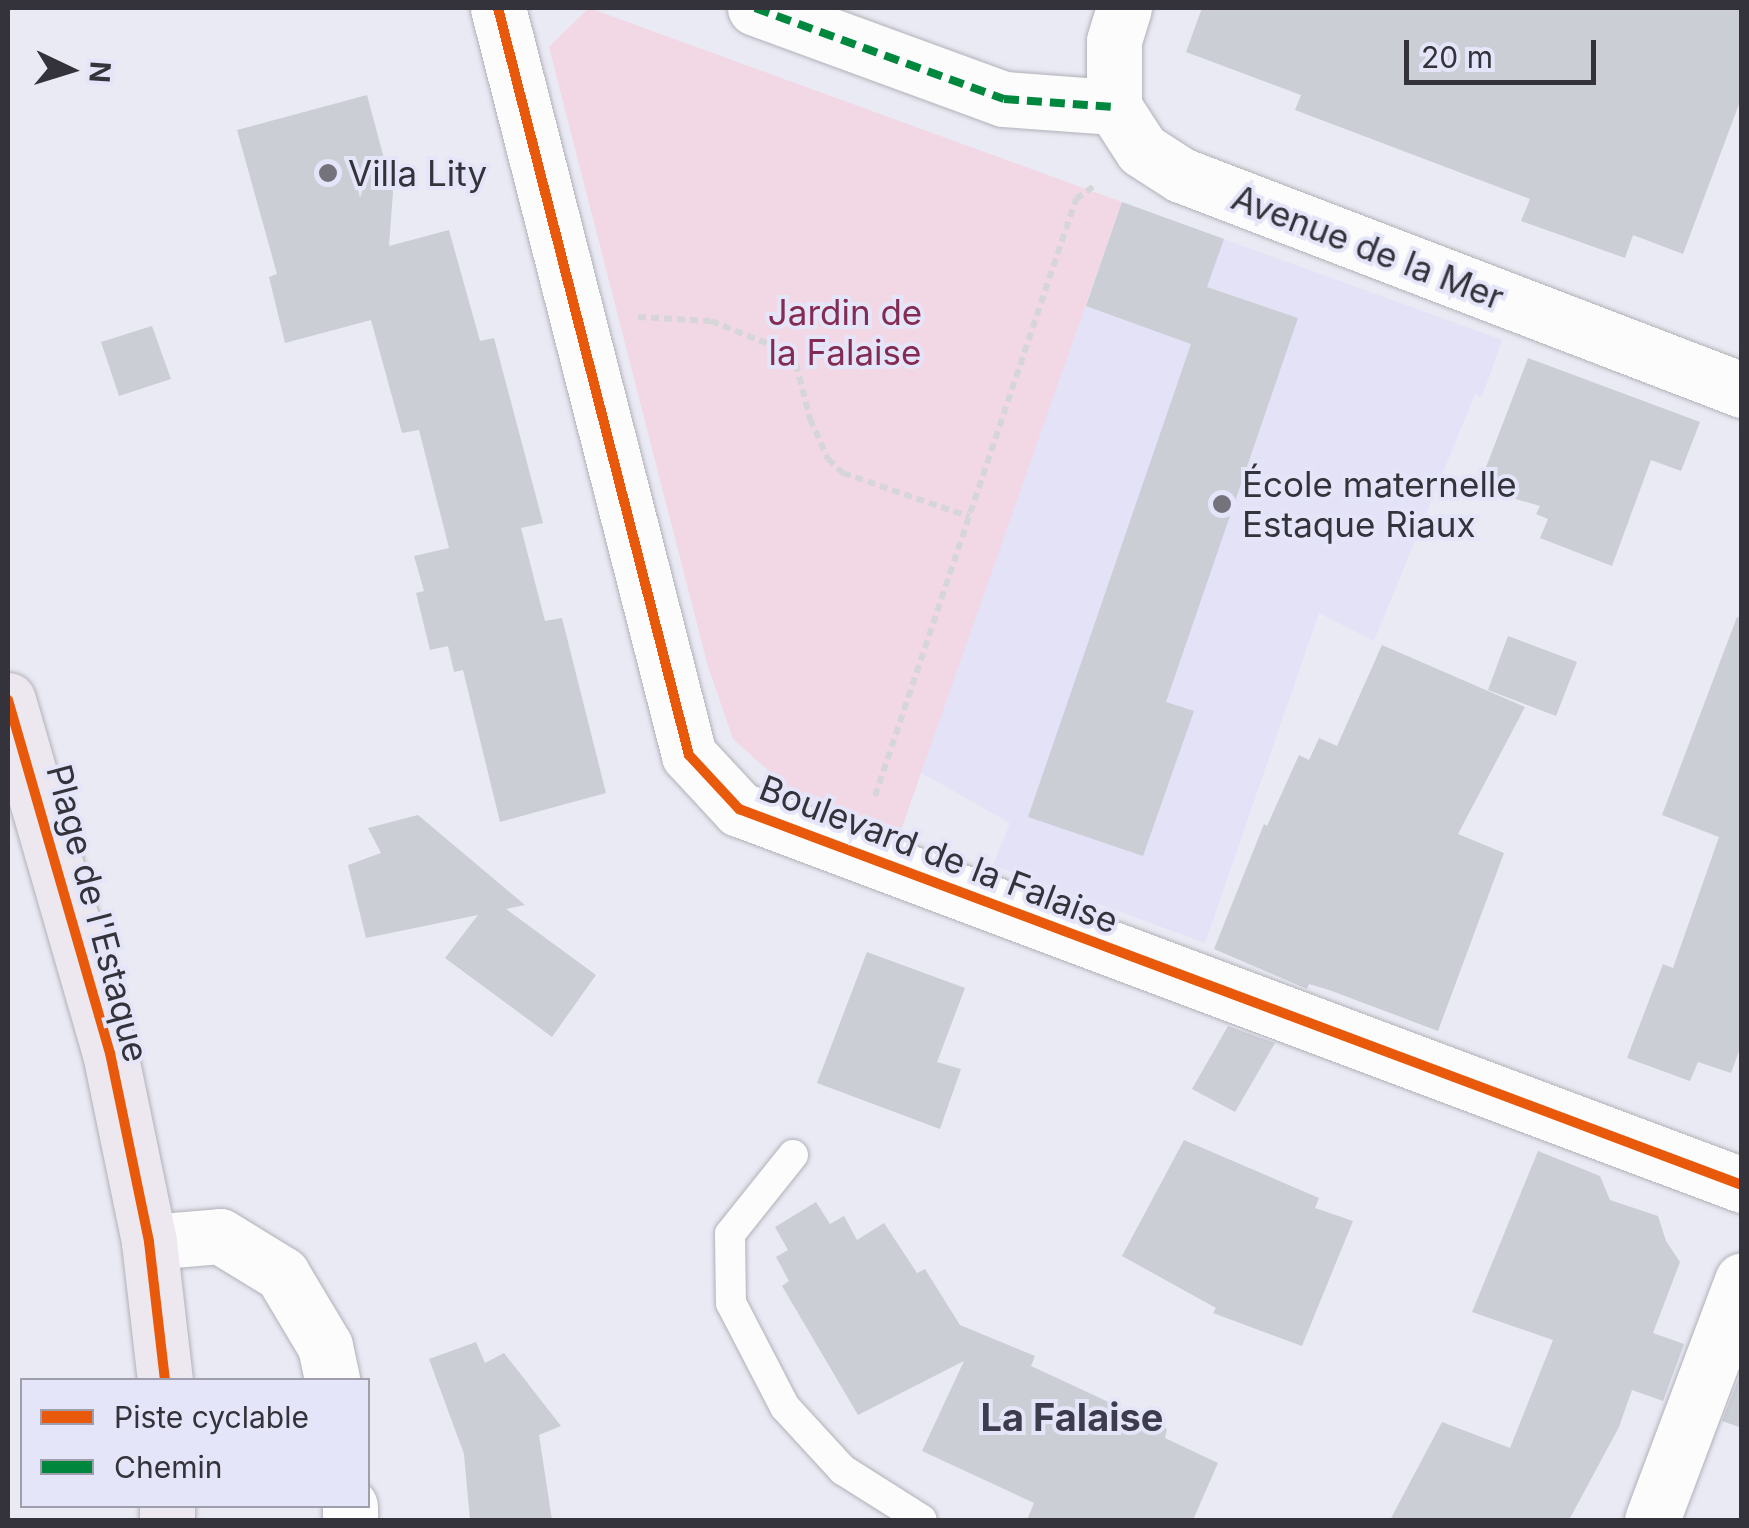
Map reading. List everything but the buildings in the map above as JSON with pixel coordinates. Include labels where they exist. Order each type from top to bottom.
[{"type":"main road","name":"Plage de l'Estaque","points":[[8,700],[110,1054],[149,1242],[165,1378]]},
{"type":"street","name":"Boulevard de la Falaise","points":[[498,8],[688,755],[739,809],[1742,1185]]},
{"type":"street","points":[[755,8],[1004,99],[1114,107],[1114,41],[1124,8]]},
{"type":"street","name":"Avenue de la Mer","points":[[1114,107],[1142,150],[1182,175],[1742,390]]},
{"type":"street","points":[[149,1242],[220,1236],[282,1274],[325,1346],[332,1378]]},
{"type":"street","points":[[1652,1520],[1742,1280]]},
{"type":"lane","points":[[793,1155],[730,1234],[731,1303],[785,1406],[844,1470],[922,1520]]},
{"type":"path","points":[[856,854],[1076,200]]},
{"type":"path","points":[[576,315],[712,321],[781,348],[796,364],[810,419],[828,459],[843,473],[970,516]]},
{"type":"shaded area","name":"École maternelle Estaque Riaux","points":[[1122,202],[1502,340],[1482,397],[1475,394],[1374,641],[1319,613],[1205,943],[993,865],[1010,823],[920,772]]},
{"type":"green space","name":"Jardin de la Falaise","points":[[589,8],[1122,202],[901,830],[791,791],[733,739],[707,663],[549,47]]},
{"type":"marked path","points":[[755,8],[1004,99],[1114,107]]},
{"type":"cycle path","points":[[498,8],[689,755],[739,809],[1742,1185]]},
{"type":"cycle path","points":[[8,700],[110,1053],[149,1242],[165,1378]]},
{"type":"place","name":"Villa Lity","points":[[328,173]]},
{"type":"place","name":"École maternelle Estaque Riaux","points":[[1222,504]]},
{"type":"district","name":"La Falaise","points":[[1072,1418]]}]
